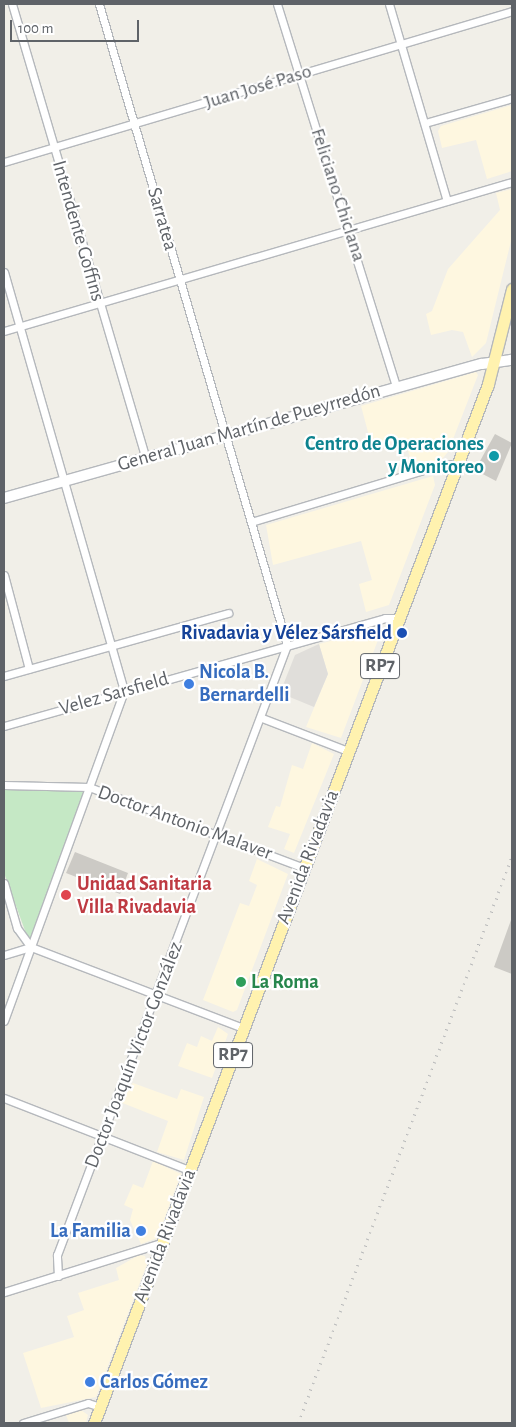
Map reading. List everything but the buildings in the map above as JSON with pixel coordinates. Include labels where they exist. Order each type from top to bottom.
[{"type":"main road","name":"Avenida Rivadavia","points":[[94,1423],[496,362],[512,289]]},
{"type":"street","name":"Intendente Goffins","points":[[12,4],[146,458]]},
{"type":"street","name":"Sarratea","points":[[99,4],[226,435]]},
{"type":"street","name":"Feliciano Chiclana","points":[[277,4],[350,229],[396,387]]},
{"type":"street","points":[[389,4],[447,201]]},
{"type":"street","name":"Juan José Paso","points":[[4,162],[512,11]]},
{"type":"street","points":[[425,123],[512,98]]},
{"type":"street","points":[[4,331],[100,306],[350,229],[512,182]]},
{"type":"street","points":[[4,272],[124,691],[4,1021]]},
{"type":"street","name":"General Juan Martín de Pueyrredón","points":[[4,498],[396,387],[496,362],[512,360]]},
{"type":"street","points":[[226,435],[287,645]]},
{"type":"street","points":[[251,522],[440,466],[458,464]]},
{"type":"street","points":[[4,575],[29,669]]},
{"type":"street","points":[[4,676],[228,613]]},
{"type":"street","name":"Velez Sarsfield","points":[[4,726],[384,618],[398,618]]},
{"type":"street","name":"Doctor Joaquín Victor González","points":[[58,1276],[57,1255],[262,718],[287,645]]},
{"type":"street","points":[[262,718],[348,751]]},
{"type":"street","name":"Doctor Antonio Malaver","points":[[4,785],[90,787],[304,868]]},
{"type":"street","points":[[4,883],[17,928],[31,947],[243,1028]]},
{"type":"street","points":[[4,955],[31,947]]},
{"type":"street","points":[[4,1098],[189,1170]]},
{"type":"street","points":[[4,1292],[161,1243]]},
{"type":"street","points":[[23,1423],[88,1403],[100,1406]]},
{"type":"shaded area","points":[[512,105],[512,171],[487,179],[476,140],[442,148],[438,131],[441,126]]},
{"type":"shaded area","points":[[512,189],[512,237],[486,343],[472,357],[463,332],[452,330],[431,335],[426,314],[432,311],[448,269],[500,210],[496,193]]},
{"type":"shaded area","points":[[476,372],[478,375],[448,452],[442,459],[413,467],[404,438],[372,447],[361,406]]},
{"type":"shaded area","points":[[433,476],[435,485],[389,605],[366,612],[359,584],[372,580],[361,541],[273,565],[266,525]]},
{"type":"shaded area","points":[[376,629],[381,632],[341,738],[306,727],[328,674],[319,644]]},
{"type":"shaded area","points":[[319,644],[328,674],[314,707],[280,693],[295,655]]},
{"type":"shaded area","points":[[312,743],[334,754],[294,853],[284,849],[290,834],[268,827],[276,806],[280,807],[292,765],[303,769]]},
{"type":"shaded area","points":[[257,859],[288,874],[237,1010],[233,1012],[203,1000],[240,903],[249,906],[257,885],[249,881]]},
{"type":"shaded area","points":[[218,1027],[228,1034],[212,1078],[178,1066],[187,1043],[197,1047],[201,1036],[212,1041]]},
{"type":"shaded area","points":[[133,1083],[177,1099],[181,1089],[204,1097],[184,1160],[157,1152],[168,1121],[120,1102]]},
{"type":"shaded area","points":[[153,1161],[181,1174],[157,1238],[141,1244],[130,1220],[133,1209],[124,1205],[133,1184],[143,1188]]},
{"type":"shaded area","points":[[139,1255],[145,1256],[147,1264],[96,1397],[41,1408],[23,1353],[74,1337],[67,1316],[84,1310],[78,1293],[119,1280],[116,1268]]},
{"type":"shaded area","points":[[81,1410],[88,1415],[86,1423],[69,1423],[66,1415]]},
{"type":"green space","points":[[4,785],[89,787],[31,947],[4,873]]},
{"type":"railway","points":[[298,1423],[512,856]]},
{"type":"place","name":"Centro de Operaciones y Monitoreo","points":[[494,456]]},
{"type":"place","name":"Rivadavia y Vélez Sársfield","points":[[402,633]]},
{"type":"place","name":"Nicola B. Bernardelli","points":[[189,684]]},
{"type":"place","name":"Unidad Sanitaria Villa Rivadavia","points":[[66,895]]},
{"type":"place","name":"La Roma","points":[[241,982]]},
{"type":"place","name":"La Familia","points":[[141,1231]]},
{"type":"place","name":"Carlos Gómez","points":[[90,1382]]}]
